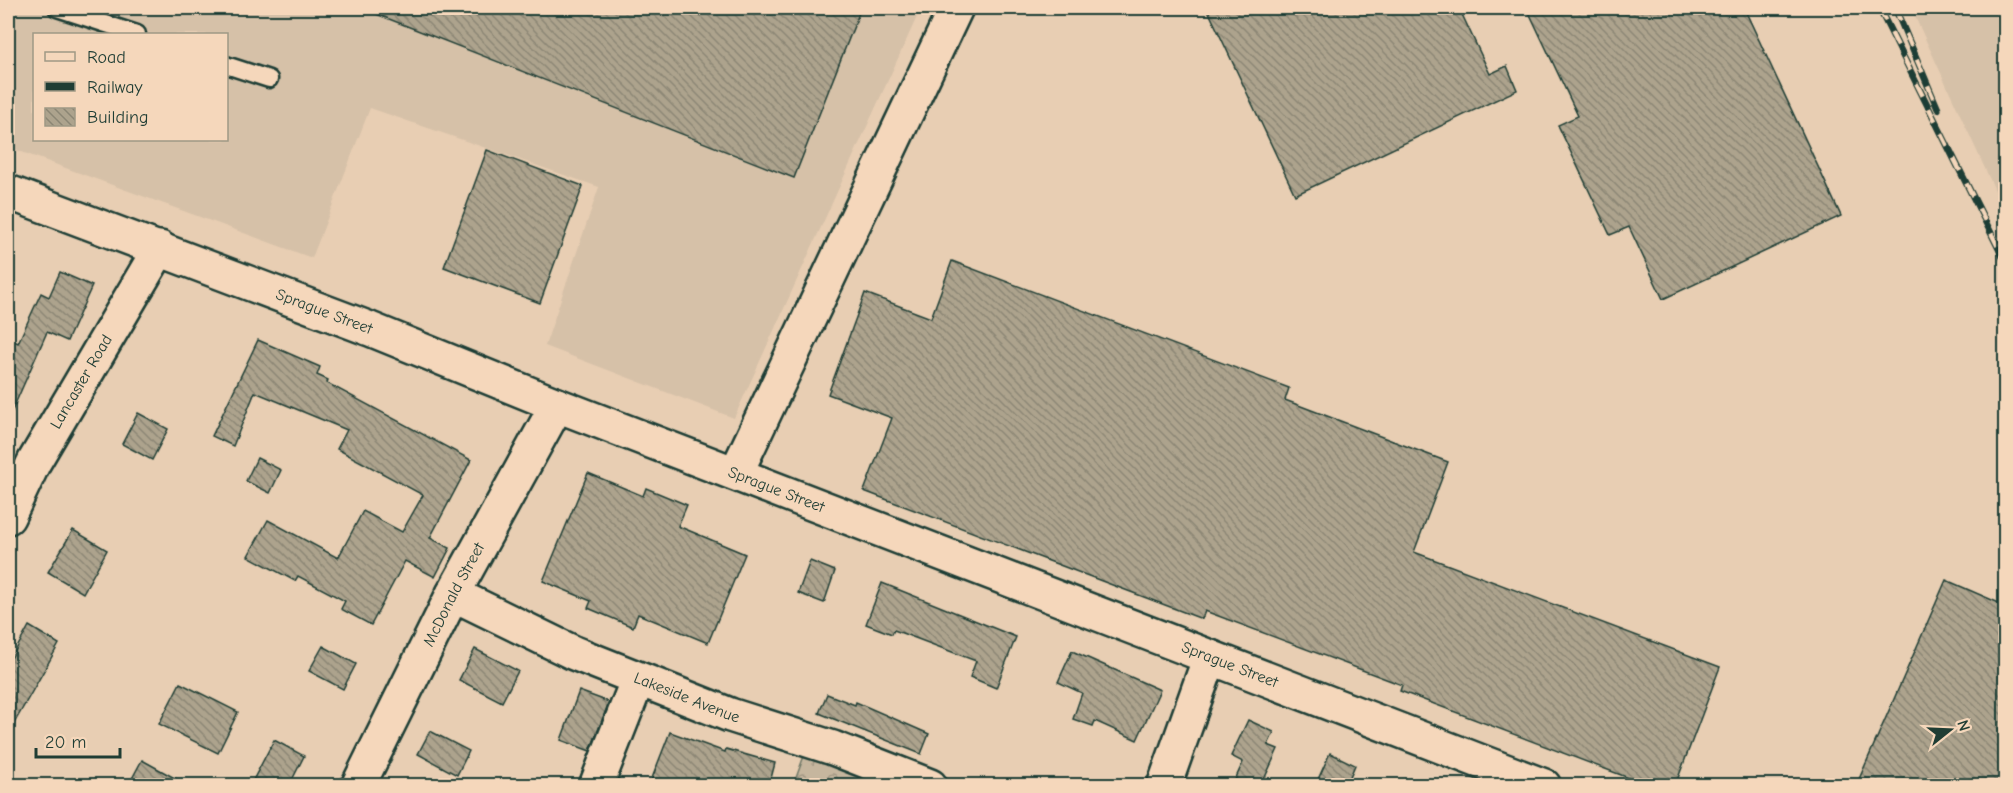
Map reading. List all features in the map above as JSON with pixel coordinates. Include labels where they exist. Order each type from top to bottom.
[{"type":"street","points":[[736,473],[956,8]]},
{"type":"street","name":"Sprague Street","points":[[8,192],[446,358],[557,405],[1544,786]]},
{"type":"street","name":"Lancaster Road","points":[[8,517],[21,460],[160,248]]},
{"type":"street","name":"McDonald Street","points":[[358,786],[453,594],[557,405]]},
{"type":"street","name":"Lakeside Avenue","points":[[453,594],[574,653],[638,679],[730,715],[833,748],[930,786]]},
{"type":"street","points":[[1164,786],[1210,657]]},
{"type":"street","points":[[596,786],[638,679]]},
{"type":"lane","points":[[57,8],[134,33]]},
{"type":"lane","points":[[228,66],[269,79]]},
{"type":"shaded area","points":[[8,8],[921,8],[734,418],[545,346],[599,187],[370,108],[312,258],[8,147]]},
{"type":"shaded area","points":[[1911,8],[2005,8],[2005,212]]},
{"type":"green space","points":[[804,756],[885,785],[793,786]]},
{"type":"building","points":[[361,8],[861,8],[794,178]]},
{"type":"building","points":[[1207,8],[1459,8],[1490,74],[1507,66],[1517,90],[1295,195]]},
{"type":"building","points":[[1527,8],[1744,8],[1841,216],[1663,299],[1629,227],[1610,235],[1558,125],[1578,116]]},
{"type":"building","points":[[487,150],[583,186],[540,303],[444,267]]},
{"type":"building","points":[[952,261],[1289,388],[1285,400],[1448,462],[1414,552],[1720,667],[1675,786],[1650,786],[1400,691],[1402,685],[1205,611],[1202,619],[864,491],[892,418],[828,394],[865,293],[931,318]]},
{"type":"building","points":[[60,272],[92,286],[67,341],[47,332],[8,420],[8,338],[18,343],[41,293],[49,297]]},
{"type":"building","points":[[258,340],[320,367],[317,375],[328,380],[327,383],[471,460],[430,538],[450,548],[435,577],[405,561],[371,625],[341,609],[345,601],[298,576],[295,581],[248,556],[268,520],[338,558],[363,511],[402,532],[423,495],[337,449],[347,430],[255,392],[233,446],[212,436]]},
{"type":"building","points":[[138,413],[168,429],[152,460],[122,444]]},
{"type":"building","points":[[257,458],[281,470],[270,493],[246,481]]},
{"type":"building","points":[[588,473],[643,496],[646,488],[687,505],[678,526],[745,554],[708,643],[638,614],[633,627],[588,608],[591,601],[543,581]]},
{"type":"building","points":[[73,530],[107,550],[83,593],[48,572]]},
{"type":"building","points":[[810,561],[835,571],[824,603],[798,593]]},
{"type":"building","points":[[1946,580],[2006,606],[2006,769],[1998,786],[1856,786]]},
{"type":"building","points":[[882,583],[1016,637],[996,688],[970,677],[976,661],[894,630],[892,634],[866,624]]},
{"type":"building","points":[[29,626],[59,644],[8,734],[8,664]]},
{"type":"building","points":[[323,646],[356,664],[343,689],[309,671]]},
{"type":"building","points":[[475,649],[518,671],[502,702],[459,680]]},
{"type":"building","points":[[1072,651],[1160,690],[1137,740],[1095,721],[1093,726],[1073,719],[1082,693],[1058,682]]},
{"type":"building","points":[[180,683],[238,712],[218,753],[159,724]]},
{"type":"building","points":[[579,691],[609,702],[590,751],[561,740]]},
{"type":"building","points":[[827,694],[855,705],[856,702],[929,734],[921,754],[819,713]]},
{"type":"building","points":[[1248,720],[1274,732],[1268,745],[1278,749],[1261,786],[1248,786],[1235,780],[1243,762],[1231,756]]},
{"type":"building","points":[[430,731],[469,751],[457,775],[418,754]]},
{"type":"building","points":[[670,732],[725,752],[726,749],[775,763],[769,786],[649,786]]},
{"type":"building","points":[[274,740],[304,756],[289,786],[250,786]]},
{"type":"building","points":[[1330,753],[1355,765],[1346,786],[1315,786]]},
{"type":"building","points":[[142,760],[189,786],[128,786]]},
{"type":"railway","points":[[1879,8],[2004,259]]},
{"type":"railway","points":[[1895,8],[1938,109]]}]
